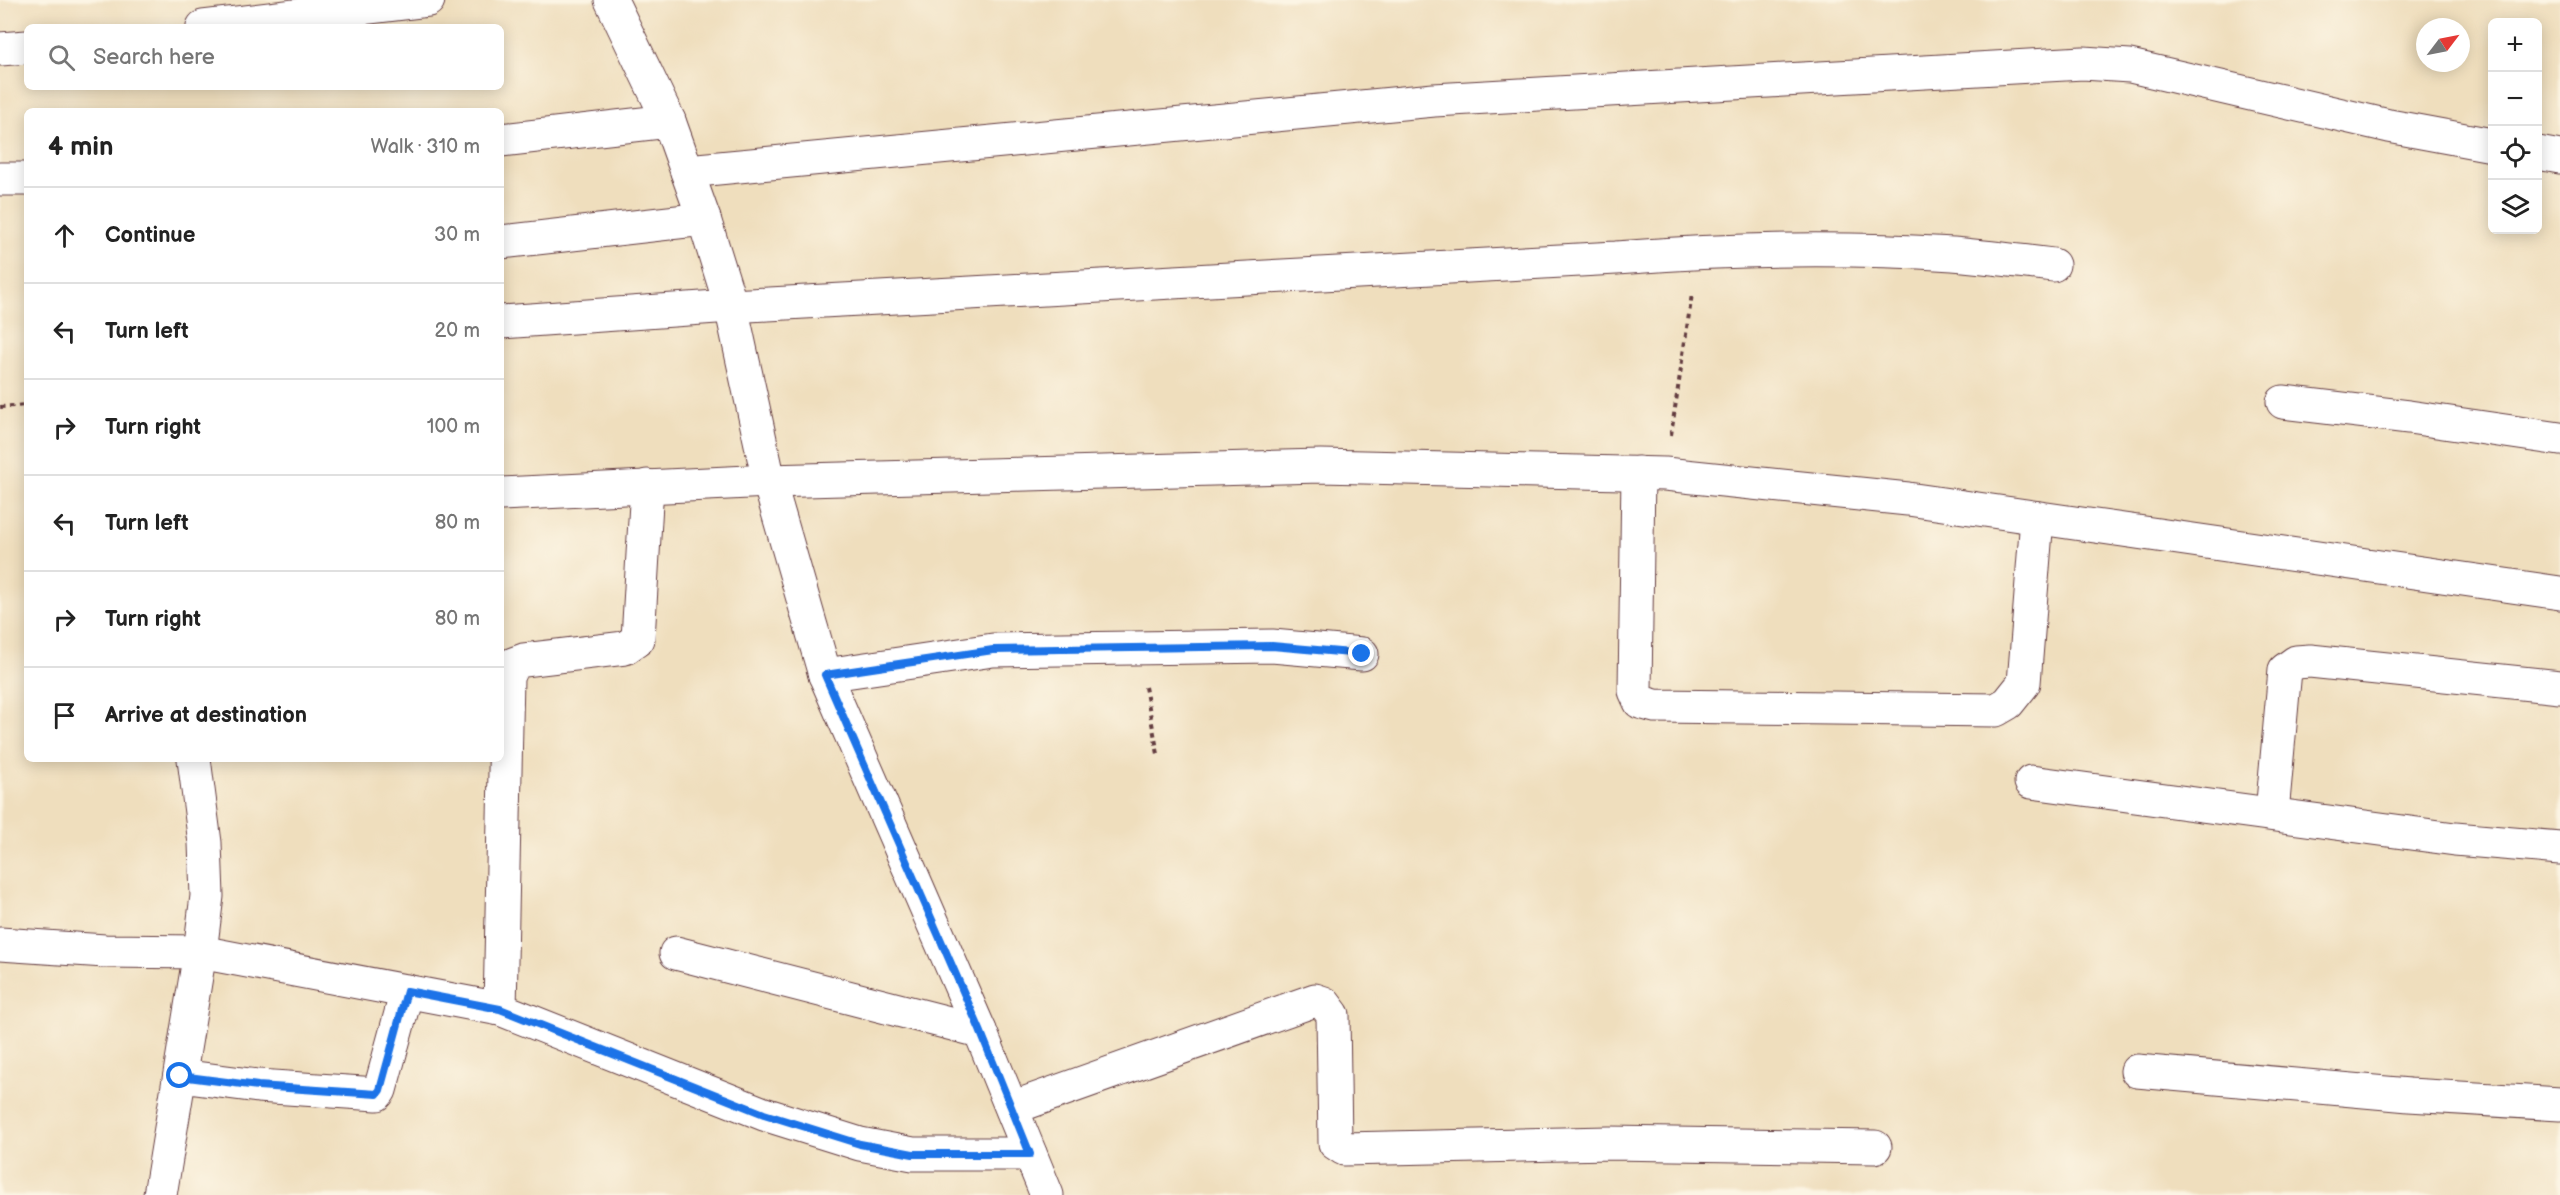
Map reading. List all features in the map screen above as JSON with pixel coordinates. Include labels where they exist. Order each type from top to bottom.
[{"type":"street","points":[[228,24],[429,0]]},
{"type":"street","points":[[611,0],[669,121],[704,219],[731,306],[769,481],[825,675],[980,1030],[1047,1195]]},
{"type":"street","points":[[0,49],[24,47]]},
{"type":"street","points":[[687,171],[1434,100],[2084,63],[2130,66],[2389,126],[2488,144]]},
{"type":"street","points":[[504,140],[669,121]]},
{"type":"street","points":[[2542,154],[2560,157]]},
{"type":"street","points":[[0,179],[24,179]]},
{"type":"street","points":[[504,242],[704,219]]},
{"type":"street","points":[[504,322],[731,306],[1698,252],[1844,250],[1953,254],[2053,265]]},
{"type":"street","points":[[2283,402],[2409,417],[2560,439]]},
{"type":"street","points":[[504,494],[769,481],[1321,466],[1652,474],[1908,499],[2560,594]]},
{"type":"street","points":[[1652,474],[1635,690],[1640,702],[1655,706],[1996,710],[2008,703],[2024,683],[2037,518]]},
{"type":"street","points":[[500,1009],[507,677],[513,664],[524,660],[625,648],[638,639],[647,486]]},
{"type":"street","points":[[825,675],[993,650],[1272,646],[1362,654]]},
{"type":"street","points":[[2272,813],[2285,670],[2296,662],[2310,661],[2560,687]]},
{"type":"street","points":[[159,1195],[200,952],[206,886],[205,843],[194,762]]},
{"type":"street","points":[[2031,782],[2455,839],[2560,848]]},
{"type":"street","points":[[0,944],[105,951],[200,952],[500,1009],[764,1114],[860,1144],[913,1154],[1030,1154]]},
{"type":"street","points":[[676,953],[980,1030]]},
{"type":"street","points":[[180,1076],[258,1086],[377,1094],[407,991]]},
{"type":"street","points":[[1012,1108],[1315,1000],[1324,1003],[1333,1014],[1335,1143],[1344,1149],[1609,1143],[1875,1147]]},
{"type":"street","points":[[2137,1071],[2409,1095],[2560,1104]]},
{"type":"path","points":[[1652,474],[1698,252]]},
{"type":"path","points":[[0,407],[24,405]]},
{"type":"path","points":[[1137,648],[1158,754]]},
{"type":"route","points":[[180,1076],[258,1086],[377,1094],[407,991],[500,1009],[764,1114],[860,1144],[913,1154],[958,1156],[1030,1154],[980,1030],[825,675],[993,650],[1272,646],[1362,654]]}]
